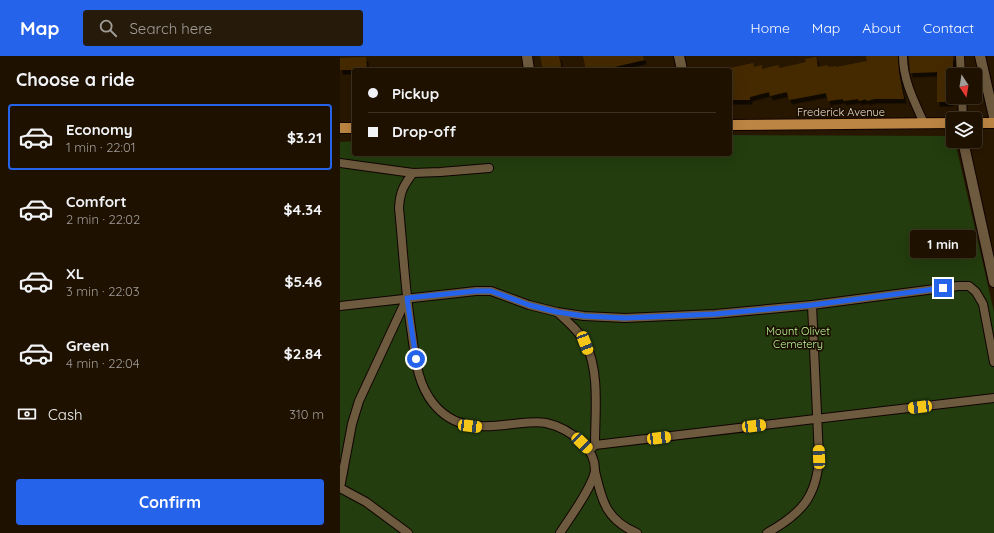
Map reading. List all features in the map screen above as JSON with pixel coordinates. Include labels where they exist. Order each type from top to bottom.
[{"type":"main road","name":"Frederick Avenue","points":[[732,125],[946,123]]},
{"type":"main road","points":[[982,123],[994,123]]},
{"type":"main road","points":[[340,128],[352,128]]},
{"type":"street","points":[[526,56],[529,68]]},
{"type":"street","points":[[679,56],[682,68]]},
{"type":"street","points":[[980,56],[994,117]]},
{"type":"street","points":[[965,148],[994,282]]},
{"type":"lane","points":[[903,56],[906,82],[924,123]]},
{"type":"lane","points":[[960,56],[961,68]]},
{"type":"lane","points":[[340,164],[413,173],[489,168]]},
{"type":"lane","points":[[413,173],[404,184],[400,194],[399,208],[407,298],[419,374],[425,390],[433,403],[443,413],[458,422],[470,426],[482,427],[529,422],[546,423],[563,429],[592,447],[994,398]]},
{"type":"lane","points":[[340,306],[476,291],[491,291],[529,305],[557,312],[584,316],[625,318],[715,314],[812,305],[958,286],[969,286],[976,292],[982,304],[994,362]]},
{"type":"lane","points":[[407,298],[359,401],[352,424],[340,488],[366,502],[408,533]]},
{"type":"lane","points":[[767,533],[792,517],[803,506],[813,490],[818,474],[818,419],[812,305]]},
{"type":"lane","points":[[557,312],[585,343],[591,358],[595,376],[592,447],[595,471],[601,496],[608,512],[618,523],[637,533]]},
{"type":"lane","points":[[560,533],[590,484],[595,471]]},
{"type":"green space","name":"Mount Olivet Cemetery","points":[[732,135],[946,136],[946,148],[957,148],[994,312],[994,533],[340,533],[340,142],[352,141],[352,156],[732,156]]},
{"type":"building","points":[[540,56],[559,56],[562,68],[543,68]]},
{"type":"building","points":[[583,56],[643,56],[644,60],[610,68],[586,68]]},
{"type":"building","points":[[866,56],[898,56],[899,73],[904,99],[874,99],[867,101],[866,99],[859,101],[858,99],[843,101],[843,99],[828,101],[826,93],[789,100],[787,92],[770,96],[769,92],[750,97],[750,100],[732,100],[732,68],[730,68],[753,63],[754,67],[762,65],[762,69],[778,65],[780,68],[806,62],[805,59],[816,57],[818,67],[828,65],[828,67],[836,67],[867,61]]},
{"type":"building","points":[[909,56],[953,56],[953,68],[946,68],[946,102],[937,102],[937,72],[910,73]]},
{"type":"building","points":[[366,57],[367,68],[340,70],[340,58]]},
{"type":"route","points":[[416,359],[407,298],[476,291],[491,291],[529,305],[557,312],[584,316],[625,318],[715,314],[812,305],[943,288]]}]
